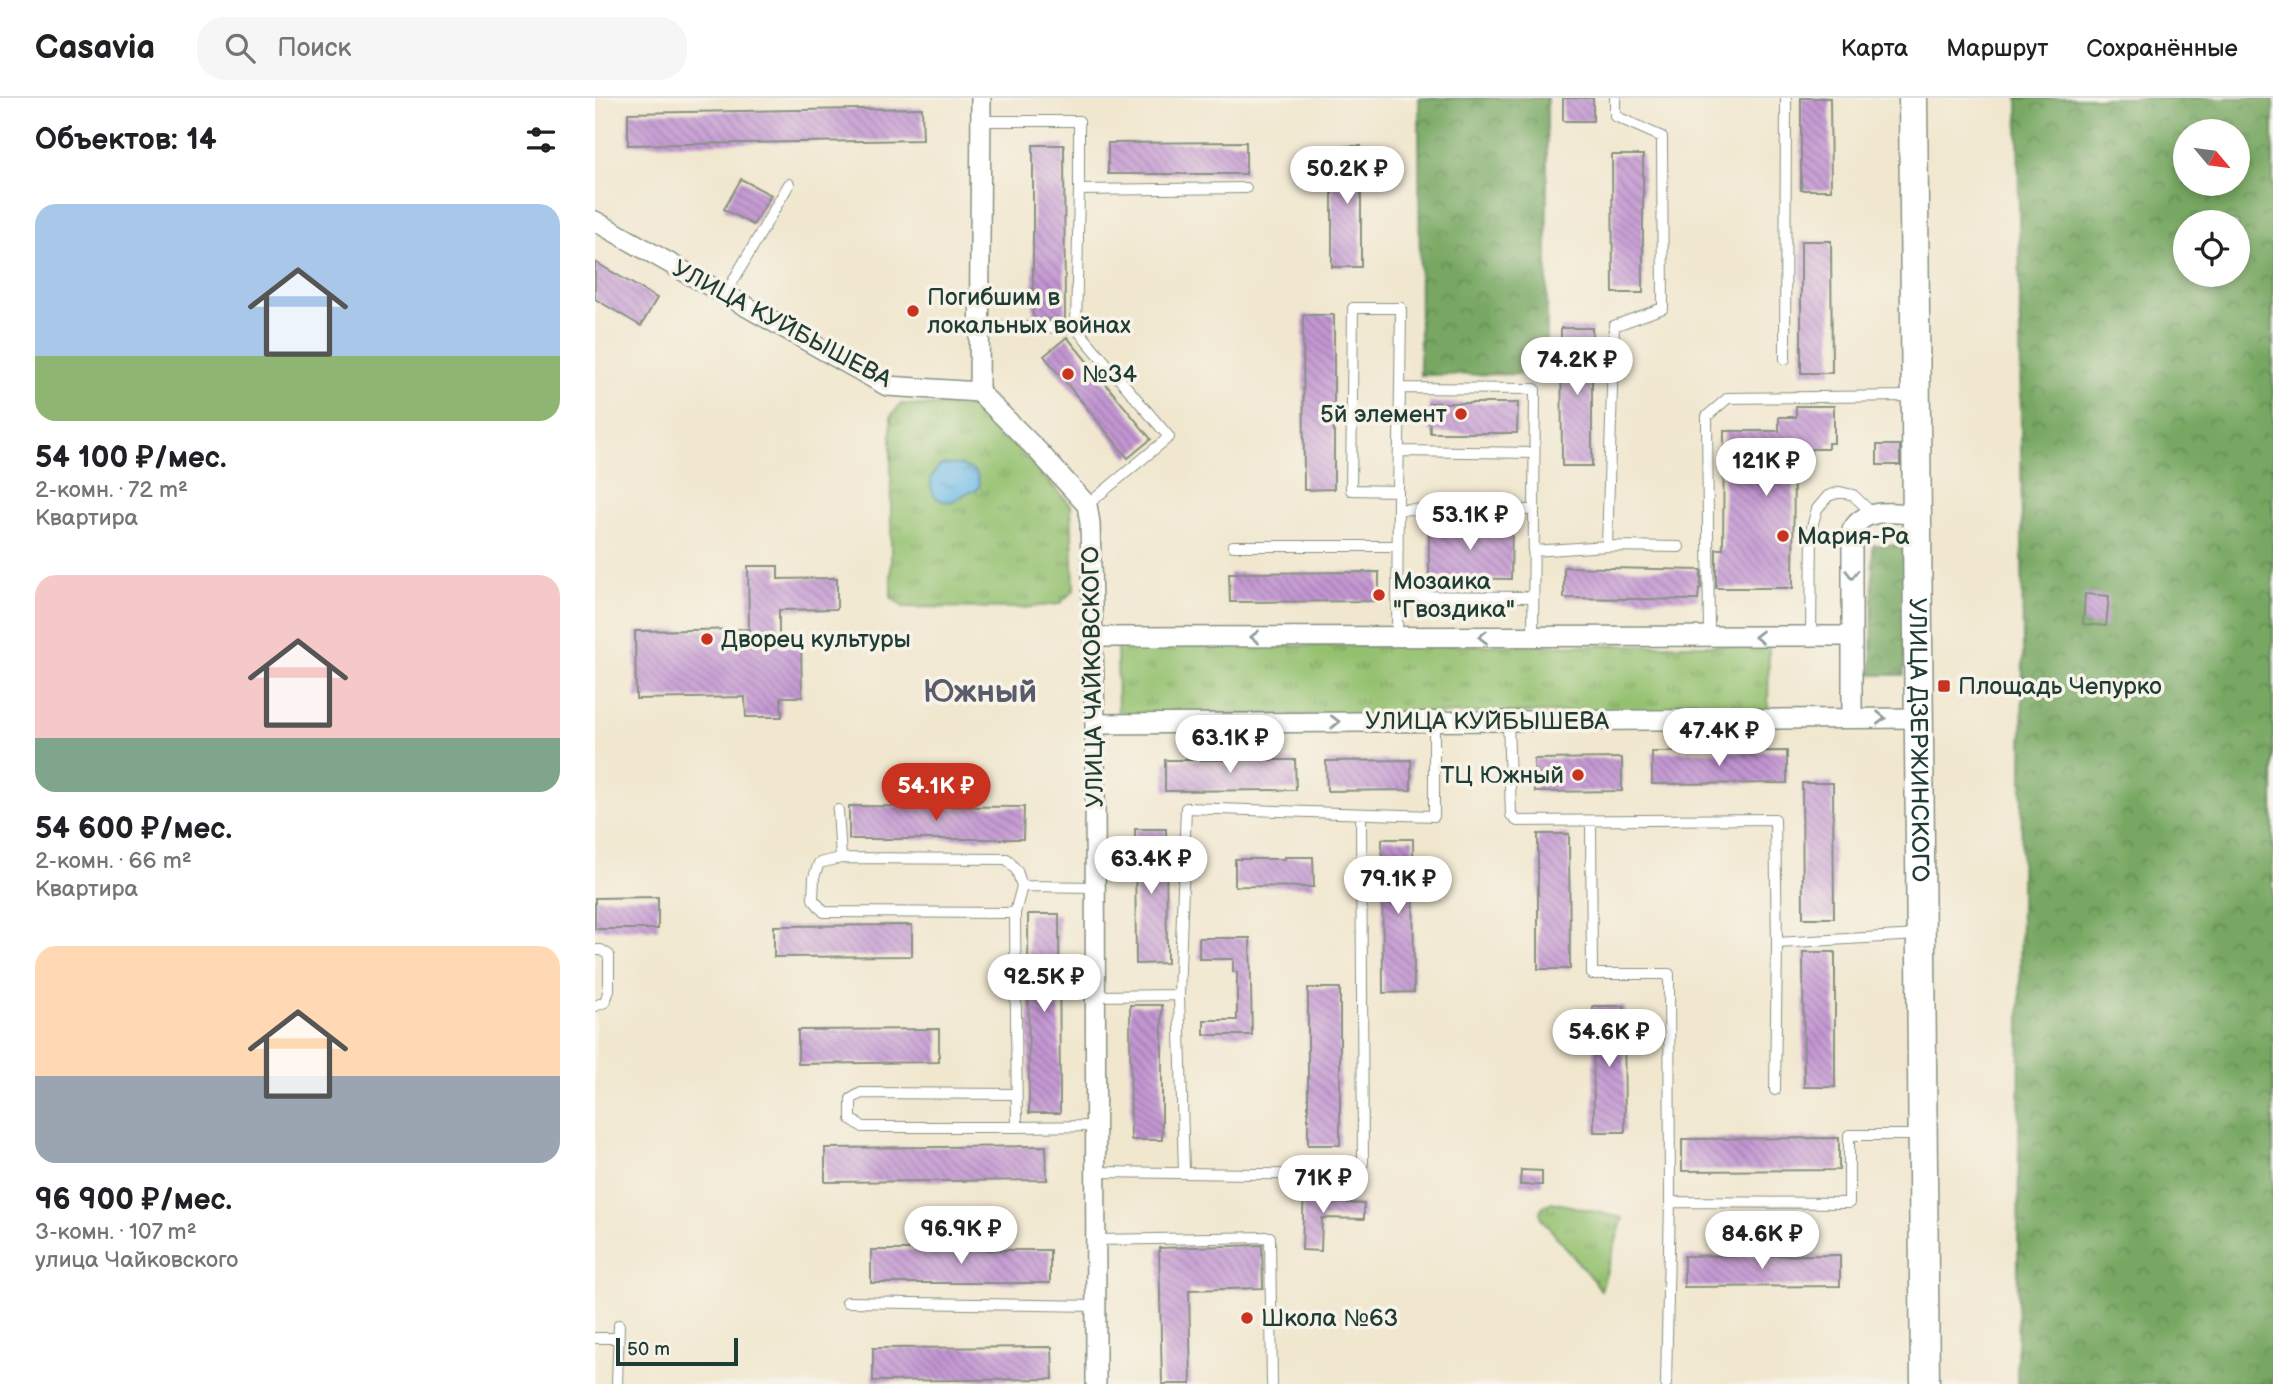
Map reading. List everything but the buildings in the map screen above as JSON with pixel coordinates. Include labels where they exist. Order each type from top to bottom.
[{"type":"main road","name":"УЛИЦА ДЗЕРЖИНСКОГО","points":[[1913,98],[1919,514],[1925,1384]]},
{"type":"street","points":[[981,98],[979,393],[1087,505]]},
{"type":"street","name":"УЛИЦА КУЙБЫШЕВА","points":[[595,221],[887,386],[979,393]]},
{"type":"street","name":"УЛИЦА ЧАЙКОВСКОГО","points":[[1087,505],[1090,523],[1095,724],[1096,1384]]},
{"type":"street","points":[[1852,718],[1852,530],[1858,520],[1872,513],[1919,514]]},
{"type":"street","points":[[1094,637],[1852,636]]},
{"type":"street","name":"УЛИЦА КУЙБЫШЕВА","points":[[1095,724],[1920,719]]},
{"type":"lane","points":[[1607,546],[1614,326],[1663,308],[1662,137],[1615,116],[1615,98]]},
{"type":"lane","points":[[1785,359],[1786,98]]},
{"type":"lane","points":[[982,121],[1079,121],[1076,328],[1170,437],[1087,505]]},
{"type":"lane","points":[[725,295],[789,184]]},
{"type":"lane","points":[[1079,190],[1246,188]]},
{"type":"lane","points":[[1397,637],[1401,308],[1353,308],[1351,490],[1398,491]]},
{"type":"lane","points":[[980,326],[1076,328]]},
{"type":"lane","points":[[1400,388],[1535,389],[1532,637]]},
{"type":"lane","points":[[1709,637],[1707,416],[1728,398],[1917,396]]},
{"type":"lane","points":[[1399,452],[1534,453]]},
{"type":"lane","points":[[1811,636],[1812,527],[1817,509],[1828,496],[1840,492],[1853,495],[1872,513]]},
{"type":"lane","points":[[1398,509],[1534,510]]},
{"type":"lane","points":[[1233,546],[1398,546]]},
{"type":"lane","points":[[1533,551],[1607,546],[1679,547]]},
{"type":"lane","points":[[1397,596],[1533,597]]},
{"type":"lane","points":[[1184,1172],[1179,995],[1185,808],[1434,816],[1434,721]]},
{"type":"lane","points":[[1508,721],[1511,815],[1517,821],[1775,819],[1775,1090]]},
{"type":"lane","points":[[838,810],[841,858]]},
{"type":"lane","points":[[1096,1172],[1341,1175],[1363,1163],[1361,814]]},
{"type":"lane","points":[[1591,821],[1593,974],[1669,974],[1670,1202],[1666,1384]]},
{"type":"lane","points":[[1015,913],[824,912],[813,900],[814,877],[819,863],[841,858],[1007,859],[1017,871],[1022,886],[1015,913],[1017,1127]]},
{"type":"lane","points":[[1022,886],[1096,887]]},
{"type":"lane","points":[[1777,943],[1921,935]]},
{"type":"lane","points":[[595,950],[601,950],[609,956],[609,990],[605,1002],[595,1006]]},
{"type":"lane","points":[[1096,996],[1179,995]]},
{"type":"lane","points":[[1017,1094],[861,1093],[851,1099],[851,1119],[863,1127],[1096,1126]]},
{"type":"lane","points":[[1670,1202],[1849,1203],[1849,1135],[1923,1135]]},
{"type":"lane","points":[[1096,1240],[1270,1237],[1272,1384]]},
{"type":"lane","points":[[847,1302],[1096,1306]]},
{"type":"lane","points":[[617,1384],[619,1325]]},
{"type":"lane","points":[[595,1338],[618,1338]]},
{"type":"green space","points":[[1419,98],[1547,98],[1547,374],[1420,375]]},
{"type":"green space","points":[[2018,98],[2273,98],[2273,1384],[2017,1384],[2023,651]]},
{"type":"green space","points":[[901,404],[979,408],[1071,505],[1074,590],[1059,604],[1021,608],[903,607],[891,597],[891,416]]},
{"type":"green space","points":[[1873,545],[1904,545],[1904,675],[1872,675]]},
{"type":"green space","points":[[1769,645],[1768,710],[1118,717],[1117,646]]},
{"type":"green space","points":[[1552,1202],[1623,1218],[1601,1290],[1542,1219],[1540,1211],[1543,1206]]},
{"type":"water","points":[[943,464],[962,465],[976,472],[980,485],[976,490],[954,500],[944,501],[938,498],[931,488],[931,482],[937,469]]},
{"type":"place","name":"Погибшим в локальных войнах","points":[[913,311]]},
{"type":"place","name":"№34","points":[[1068,374]]},
{"type":"place","name":"5й элемент","points":[[1461,414]]},
{"type":"place","name":"Мария-Ра","points":[[1783,536]]},
{"type":"place","name":"Мозаика \"Гвоздика\"","points":[[1379,595]]},
{"type":"place","name":"Дворец культуры","points":[[707,639]]},
{"type":"place","name":"Площадь Чепурко","points":[[1944,686]]},
{"type":"place","name":"ТЦ Южный","points":[[1578,775]]},
{"type":"place","name":"Школа №63","points":[[1247,1318]]},
{"type":"district","name":"Южный","points":[[980,692]]}]
